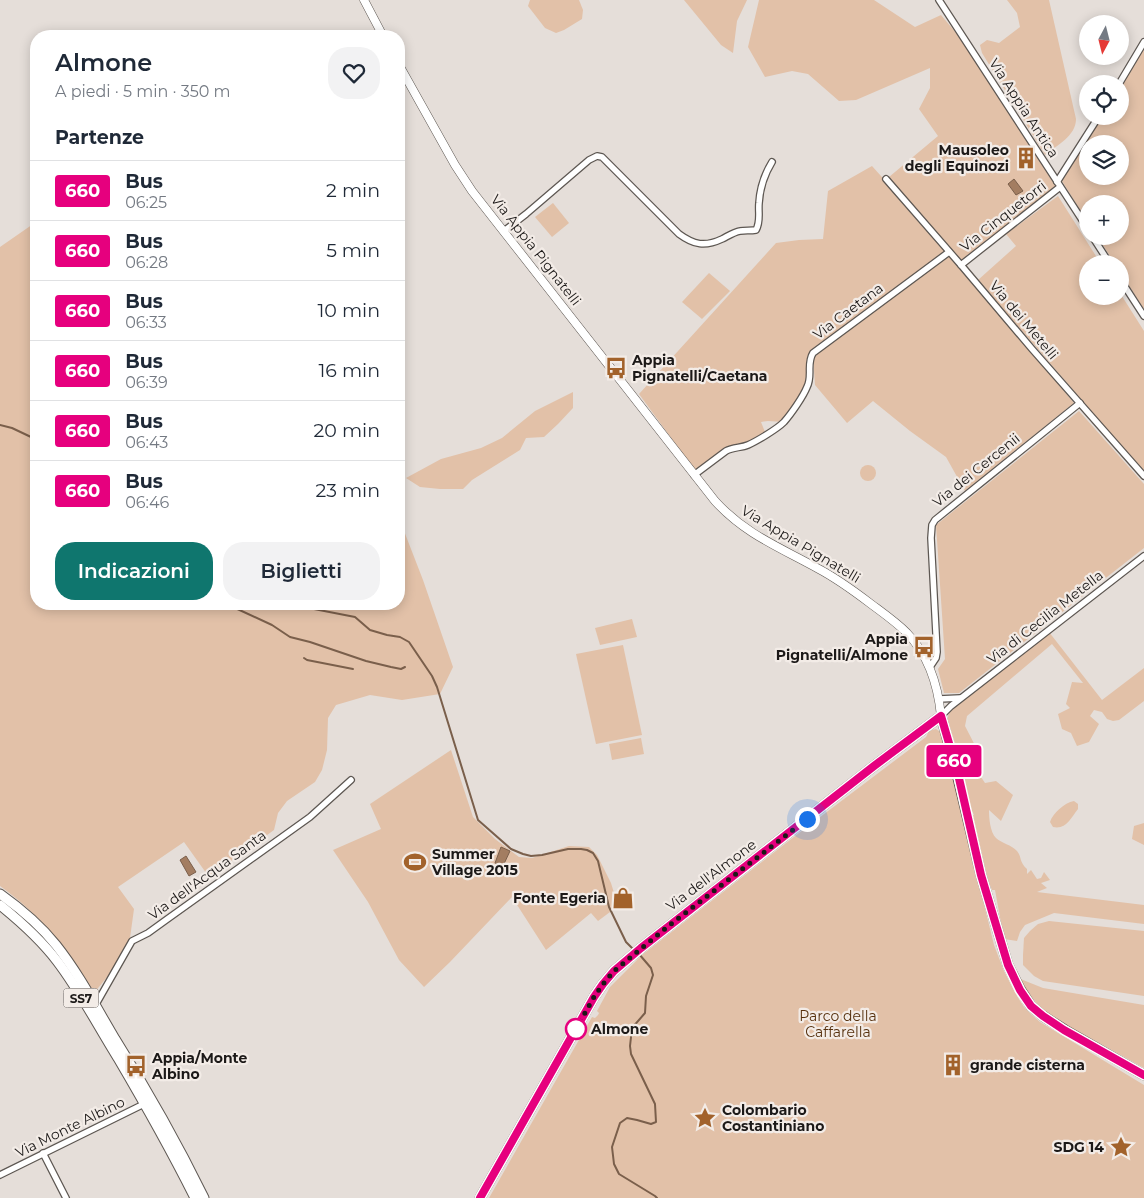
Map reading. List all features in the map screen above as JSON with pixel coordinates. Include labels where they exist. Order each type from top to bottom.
[{"type":"main road","name":"Via dell'Almone","points":[[480,1198],[594,997],[614,971],[874,766],[941,716]]},
{"type":"main road","name":"Via Appia Pignatelli","points":[[941,716],[958,774],[981,875],[1008,965],[1020,990],[1031,1006],[1043,1016],[1144,1076]]},
{"type":"main road","name":"SS7","points":[[0,894],[36,923],[56,945],[96,1006],[148,1102],[195,1198]]},
{"type":"main road","name":"SS7","points":[[0,906],[34,935],[64,970],[182,1155],[204,1198]]},
{"type":"street","points":[[364,0],[380,30]]},
{"type":"street","name":"Via Appia Antica","points":[[939,0],[1079,216]]},
{"type":"street","points":[[1124,75],[1144,42]]},
{"type":"street","name":"Via Appia Pignatelli","points":[[405,76],[458,170],[477,197],[724,511],[740,525],[761,539],[819,569],[864,598],[898,625],[914,641],[930,667],[939,699],[941,716]]},
{"type":"street","name":"Via Cinquetorri","points":[[961,264],[1058,185],[1094,125]]},
{"type":"street","points":[[504,231],[589,160],[597,156],[602,157],[679,234],[693,243],[710,243],[740,231],[756,230],[759,224],[762,183],[766,171],[772,162]]},
{"type":"street","name":"Via dei Metelli","points":[[886,179],[1144,476]]},
{"type":"street","name":"Via Caetana","points":[[694,475],[728,449],[749,444],[781,424],[808,386],[810,360],[813,354],[949,252]]},
{"type":"street","points":[[1129,293],[1144,316]]},
{"type":"street","name":"Via dei Cercenii","points":[[930,667],[936,658],[937,652],[933,523],[960,498],[1080,403]]},
{"type":"street","name":"Via di Cecilia Metella","points":[[941,716],[951,706],[1144,556]]},
{"type":"street","points":[[939,699],[962,698]]},
{"type":"street","name":"Via dell'Acqua Santa","points":[[96,1006],[132,941],[160,924],[310,817],[351,780]]},
{"type":"street","name":"Via Monte Albino","points":[[0,1175],[148,1102]]},
{"type":"street","points":[[44,1153],[66,1198]]},
{"type":"green space","points":[[530,0],[579,0],[583,10],[582,19],[556,33],[545,28],[528,6]]},
{"type":"green space","points":[[684,0],[747,0],[737,21],[733,53],[721,45]]},
{"type":"green space","points":[[759,0],[874,0],[915,27],[941,15],[957,34],[1022,131],[1056,187],[961,261],[889,177],[938,136],[919,109],[930,88],[930,68],[856,100],[839,101],[808,74],[792,71],[765,77],[748,47]]},
{"type":"green space","points":[[1007,0],[1049,0],[1076,119],[1073,130],[1069,135],[1045,155],[982,53],[980,45],[987,40],[999,43],[1020,27],[1017,13]]},
{"type":"green space","points":[[1144,47],[1144,309],[1129,286],[1129,255],[1109,255],[1103,245],[1129,245],[1129,195],[1079,195],[1079,208],[1062,181],[1079,153],[1079,185],[1129,185],[1129,135],[1090,135],[1096,125],[1129,125],[1129,75],[1127,75]]},
{"type":"green space","points":[[872,166],[949,252],[1074,403],[965,491],[946,457],[873,401],[847,423],[815,385],[813,356],[804,393],[784,422],[761,422],[765,432],[746,445],[729,447],[696,472],[639,394],[776,243],[823,239],[828,191]]},
{"type":"green space","points":[[1058,196],[1079,229],[1079,245],[1089,245],[1095,255],[1079,255],[1079,305],[1128,305],[1144,331],[1144,472],[978,280],[1016,246],[1006,234]]},
{"type":"green space","points":[[553,203],[569,223],[552,237],[535,217]]},
{"type":"green space","points":[[30,226],[30,610],[405,610],[405,534],[453,667],[440,694],[402,700],[370,695],[336,705],[328,718],[327,750],[322,770],[315,782],[287,801],[278,813],[274,830],[209,877],[184,842],[118,887],[134,909],[130,938],[121,960],[94,993],[67,952],[51,932],[23,904],[0,886],[0,247]]},
{"type":"green space","points":[[709,273],[730,291],[702,319],[682,302]]},
{"type":"green space","points":[[573,392],[573,408],[544,437],[526,438],[520,450],[472,480],[463,489],[420,487],[406,478],[441,459],[481,448],[502,438],[535,411]]},
{"type":"green space","points":[[1079,411],[1144,484],[1144,548],[959,693],[944,693],[938,669],[945,659],[936,525]]},
{"type":"green space","points":[[868,465],[876,473],[868,481],[860,473]]},
{"type":"green space","points":[[632,619],[637,637],[600,645],[595,628]]},
{"type":"green space","points":[[1049,632],[1102,700],[1144,668],[1144,701],[1119,720],[1107,719],[1102,712],[1094,710],[1090,716],[1099,724],[1089,742],[1077,746],[1071,733],[1062,729],[1058,714],[1070,708],[1066,704],[1072,682],[1083,683],[1052,644],[967,716],[965,726],[980,755],[979,774],[985,783],[996,781],[1013,795],[1001,821],[989,810],[991,829],[996,838],[1017,851],[1027,869],[1027,874],[1031,870],[1037,879],[1041,878],[1044,872],[1050,880],[1041,883],[1047,888],[1037,892],[1144,905],[1144,924],[1054,913],[1025,925],[1017,941],[1004,939],[995,890],[992,890],[989,883],[971,816],[974,815],[946,727],[949,712]]},
{"type":"green space","points":[[623,645],[642,735],[596,744],[576,654]]},
{"type":"green space","name":"Parco della Caffarella","points":[[936,729],[942,733],[994,945],[1004,971],[1017,996],[1024,1007],[1040,1022],[1144,1085],[1144,1198],[489,1198],[592,1017],[595,1018],[598,1015],[597,1011],[610,987],[642,955],[926,737],[929,731]]},
{"type":"green space","points":[[641,738],[644,754],[612,760],[609,744]]},
{"type":"green space","name":"Summer Village 2015","points":[[451,750],[473,817],[495,839],[519,857],[532,858],[569,846],[589,847],[597,855],[611,883],[618,906],[598,921],[591,913],[546,950],[512,897],[424,987],[399,960],[368,902],[333,850],[381,829],[370,804]]},
{"type":"green space","points":[[1074,801],[1078,804],[1078,809],[1070,819],[1061,827],[1053,827],[1050,822],[1054,815],[1063,806]]},
{"type":"green space","points":[[1144,823],[1144,845],[1132,839],[1134,826]]},
{"type":"green space","points":[[1049,921],[1144,931],[1144,996],[1043,981],[1034,976],[1023,965],[1024,938],[1038,924]]},
{"type":"green space","points":[[1018,978],[1043,988],[1144,1005],[1144,1068],[1045,1013]]},
{"type":"shaded area","points":[[1014,179],[1023,191],[1016,195],[1008,184]]},
{"type":"shaded area","points":[[501,847],[510,851],[503,866],[495,863]]},
{"type":"shaded area","points":[[186,856],[196,872],[189,876],[180,860]]},
{"type":"waterway","points":[[0,425],[12,428],[30,437]]},
{"type":"waterway","points":[[240,610],[272,625],[290,637],[366,661],[401,669],[405,667]]},
{"type":"waterway","name":"Almone","points":[[319,610],[355,617],[370,630],[400,637],[409,642],[432,676],[437,687],[478,820],[511,849],[523,854],[531,856],[542,855],[568,849],[581,849],[593,853],[598,861],[609,907],[626,942],[634,950]]},
{"type":"waterway","points":[[304,658],[353,669]]},
{"type":"waterway","name":"Almone","points":[[639,954],[651,968],[653,975],[646,996],[645,1013],[632,1028],[630,1046],[631,1054],[655,1104],[656,1122],[651,1124],[627,1118],[620,1123],[612,1147],[614,1164],[619,1174],[657,1198]]},
{"type":"bus line","name":"660","points":[[480,1198],[594,997],[614,971],[671,924],[941,716],[958,774],[981,875],[1008,965],[1020,990],[1031,1006],[1043,1016],[1144,1075]]},
{"type":"place","name":"Mausoleo degli Equinozi","points":[[1026,158]]},
{"type":"place","name":"Appia Pignatelli/Caetana","points":[[616,368]]},
{"type":"place","name":"Appia Pignatelli/Almone","points":[[924,647]]},
{"type":"place","name":"Summer Village 2015","points":[[415,862]]},
{"type":"place","name":"Fonte Egeria","points":[[623,898]]},
{"type":"place","name":"Almone","points":[[576,1029]]},
{"type":"place","name":"grande cisterna","points":[[953,1065]]},
{"type":"place","name":"Appia/Monte Albino","points":[[136,1066]]},
{"type":"place","name":"Colombario Costantiniano","points":[[705,1118]]},
{"type":"place","name":"SDG 14","points":[[1121,1147]]},
{"type":"route","points":[[576,1029],[594,997],[614,971],[671,924],[807,819]]}]
